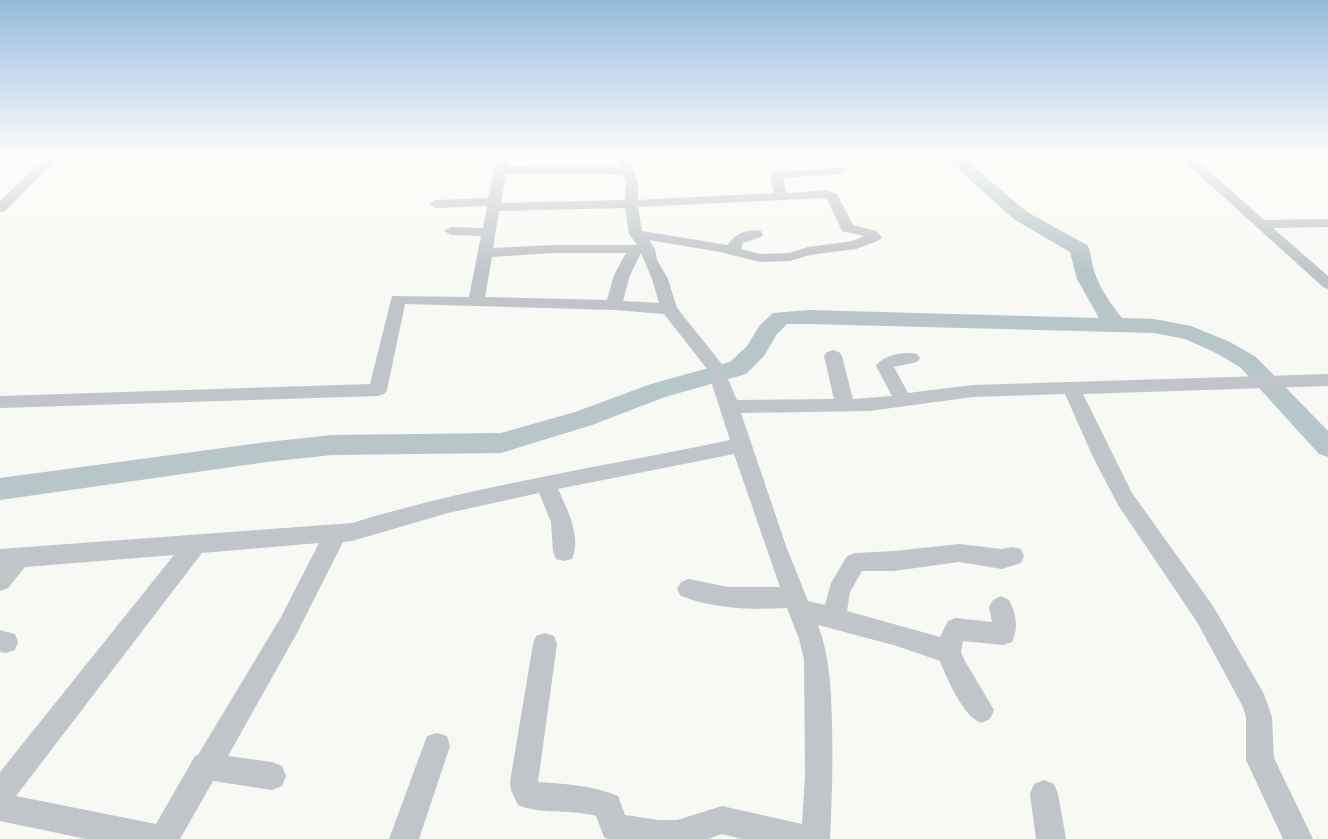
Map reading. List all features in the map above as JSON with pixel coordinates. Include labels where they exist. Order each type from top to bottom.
[{"type":"street","points":[[0,208],[15,193]]},
{"type":"street","points":[[476,302],[496,193]]},
{"type":"street","points":[[631,193],[631,203],[640,244],[660,279],[669,309],[716,367],[740,445],[798,603],[816,659],[818,776],[815,839]]},
{"type":"street","points":[[1226,193],[1328,284]]},
{"type":"street","points":[[436,204],[580,207],[829,194],[847,228],[852,231],[872,234],[874,238],[860,244],[808,250],[795,256],[785,257],[754,258],[734,251],[640,244],[486,253]]},
{"type":"street","points":[[1261,224],[1328,223]]},
{"type":"street","points":[[451,231],[489,232]]},
{"type":"street","points":[[734,251],[734,244],[737,240],[756,234]]},
{"type":"street","points":[[614,305],[622,275],[640,244]]},
{"type":"street","points":[[0,402],[378,390],[398,299],[614,305],[669,309]]},
{"type":"street","points":[[833,356],[845,405]]},
{"type":"street","points":[[902,400],[885,366],[890,362],[911,358]]},
{"type":"street","points":[[727,398],[869,405],[973,391],[1328,380]]},
{"type":"street","points":[[1071,387],[1103,458],[1125,499],[1204,614],[1255,703],[1259,717],[1258,747],[1260,760],[1298,839]]},
{"type":"street","points":[[0,581],[10,558],[352,532],[399,516],[545,483],[680,459],[740,445]]},
{"type":"street","points":[[545,483],[562,522],[564,552]]},
{"type":"street","points":[[164,839],[289,625],[336,533]]},
{"type":"street","points":[[0,794],[196,544]]},
{"type":"street","points":[[834,619],[839,590],[855,563],[867,560],[894,561],[959,553],[1002,558],[1013,556]]},
{"type":"street","points":[[689,589],[722,597],[771,598],[798,603],[834,619],[897,635],[949,652]]},
{"type":"street","points":[[981,710],[956,669],[949,652],[952,637],[956,630],[1003,634],[1005,631],[1001,607]]},
{"type":"street","points":[[545,644],[524,782],[528,795],[565,797],[599,802],[608,806],[614,827],[628,830],[675,835],[722,820],[805,839]]},
{"type":"street","points":[[404,839],[428,776],[437,746]]},
{"type":"street","points":[[205,766],[272,776]]},
{"type":"street","points":[[1044,794],[1051,839]]},
{"type":"street","points":[[0,807],[158,839]]},
{"type":"waterway","points":[[994,193],[1021,216],[1080,249],[1083,269],[1087,279],[1097,299],[1116,325]]},
{"type":"waterway","points":[[0,489],[267,452],[332,445],[501,443],[583,419],[659,390],[738,368],[756,351],[768,330],[781,318],[809,317],[1154,326],[1191,333],[1222,347],[1248,362],[1328,447]]}]
